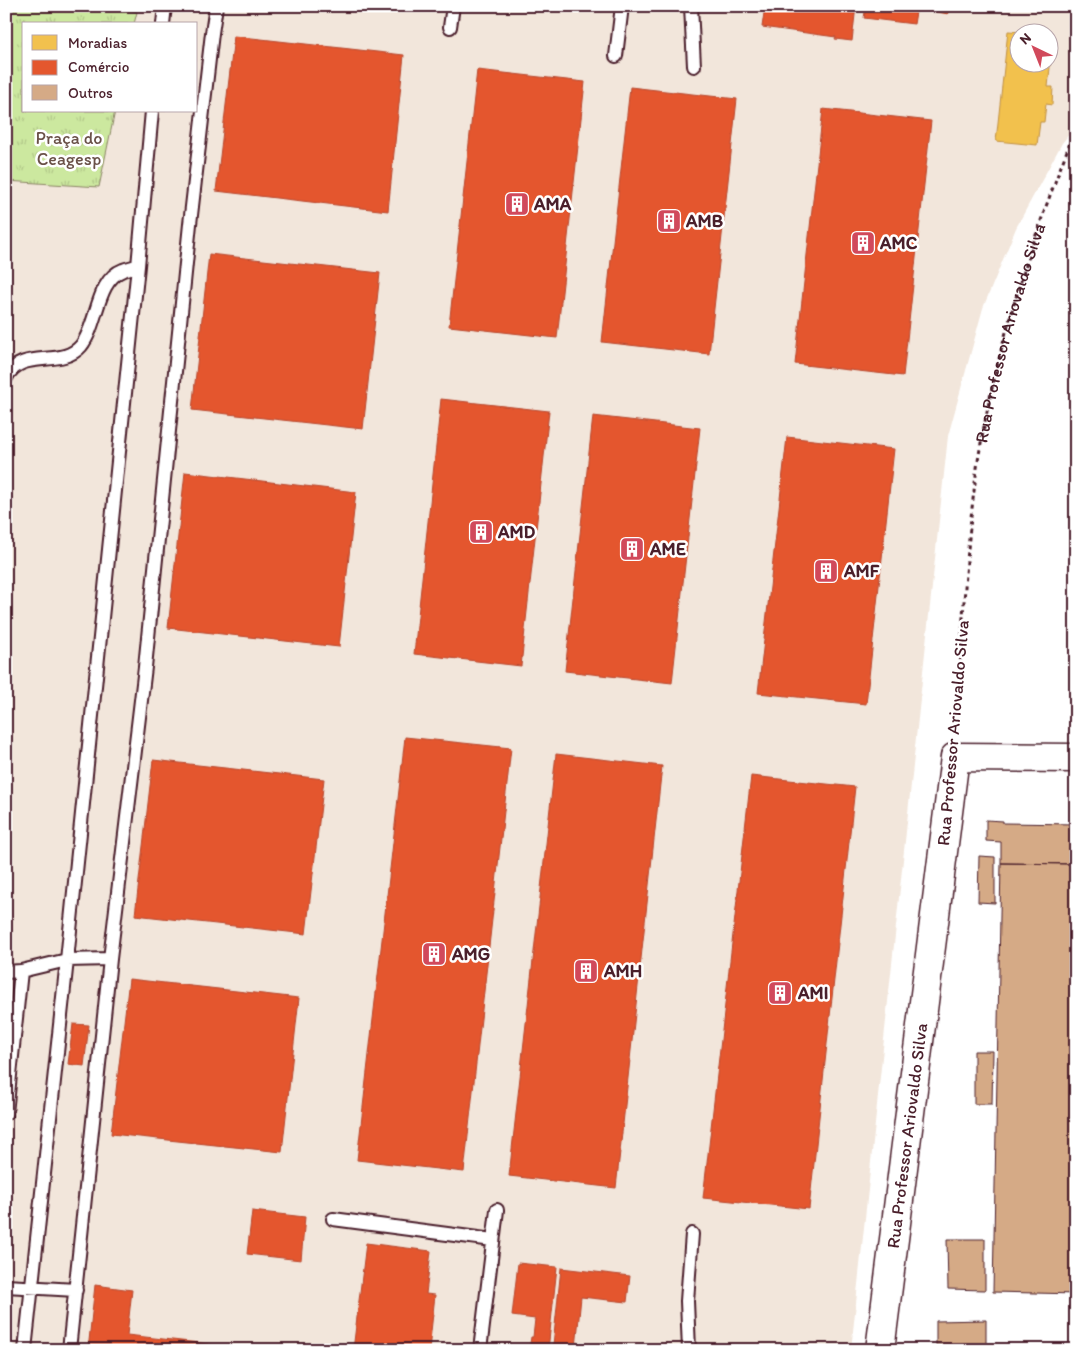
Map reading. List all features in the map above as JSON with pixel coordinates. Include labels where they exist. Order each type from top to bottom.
[{"type":"street","points":[[955,757],[1076,758]]},
{"type":"street","name":"Rua Professor Ariovaldo Silva","points":[[880,1350],[955,757]]},
{"type":"lane","points":[[163,22],[165,6]]},
{"type":"lane","points":[[70,1350],[110,959],[145,668],[190,224],[216,6]]},
{"type":"lane","points":[[450,27],[453,6]]},
{"type":"lane","points":[[616,56],[622,6]]},
{"type":"lane","points":[[690,6],[694,66]]},
{"type":"lane","points":[[25,1350],[67,960],[138,266],[152,112]]},
{"type":"lane","points":[[6,378],[9,372],[18,364],[32,359],[57,358],[71,353],[80,347],[88,336],[106,285],[113,276],[122,270],[138,266]]},
{"type":"lane","points":[[6,972],[21,971],[67,960],[110,959]]},
{"type":"lane","points":[[6,1113],[21,971]]},
{"type":"lane","points":[[480,1350],[497,1210]]},
{"type":"lane","points":[[333,1219],[493,1240]]},
{"type":"lane","points":[[689,1350],[687,1301],[692,1234]]},
{"type":"lane","points":[[6,1286],[76,1290]]},
{"type":"path","name":"Rua Professor Ariovaldo Silva","points":[[955,757],[966,573],[978,461],[1008,323],[1052,187],[1076,128]]},
{"type":"shaded area","points":[[6,6],[1076,6],[1076,126],[1062,143],[1016,228],[983,308],[948,436],[851,1350],[6,1350]]},
{"type":"green space","name":"Praça do Ceagesp","points":[[6,6],[115,6],[137,12],[134,22],[22,22],[22,112],[115,112],[99,187],[6,181]]},
{"type":"building: Moradias","points":[[1008,31],[1010,31],[1010,72],[1050,72],[1048,87],[1053,87],[1052,105],[1046,104],[1044,122],[1040,122],[1037,145],[996,141]]},
{"type":"building: Comércio","points":[[765,6],[856,6],[852,41],[762,27]]},
{"type":"building: Comércio","points":[[866,6],[917,6],[914,24],[864,18]]},
{"type":"building: Comércio","points":[[928,6],[949,6],[948,14],[928,10]]},
{"type":"building: Comércio","points":[[234,36],[404,55],[388,211],[216,191]]},
{"type":"building: Comércio","name":"AMA","points":[[477,70],[585,82],[557,338],[449,326]]},
{"type":"building: Comércio","name":"AMB","points":[[630,87],[737,99],[709,354],[602,342]]},
{"type":"building: Comércio","name":"AMC","points":[[823,109],[931,121],[903,376],[795,364]]},
{"type":"building: Comércio","points":[[209,254],[380,273],[363,429],[192,410]]},
{"type":"building: Comércio","name":"AMD","points":[[441,399],[549,411],[521,666],[414,654]]},
{"type":"building: Comércio","name":"AME","points":[[593,416],[700,428],[672,683],[565,671]]},
{"type":"building: Comércio","name":"AMF","points":[[787,437],[894,449],[866,704],[758,693]]},
{"type":"building: Comércio","points":[[185,472],[356,492],[339,647],[168,628]]},
{"type":"building: Comércio","name":"AMG","points":[[405,737],[511,748],[464,1172],[357,1160]]},
{"type":"building: Comércio","name":"AMH","points":[[556,754],[662,766],[616,1188],[509,1176]]},
{"type":"building: Comércio","points":[[153,760],[324,779],[306,934],[135,915]]},
{"type":"building: Comércio","name":"AMI","points":[[751,776],[855,787],[809,1209],[703,1198]]},
{"type":"building: Comércio","points":[[129,979],[299,998],[282,1152],[111,1134]]},
{"type":"building: Comércio","points":[[73,1024],[89,1025],[84,1066],[68,1064]]},
{"type":"building: Comércio","points":[[252,1211],[305,1217],[301,1260],[247,1254]]},
{"type":"building: Comércio","points":[[366,1243],[431,1251],[426,1294],[435,1295],[429,1350],[353,1350]]},
{"type":"building: Comércio","points":[[518,1263],[557,1267],[548,1350],[529,1350],[535,1319],[512,1316]]},
{"type":"building: Comércio","points":[[561,1268],[630,1276],[627,1302],[581,1297],[576,1348],[553,1345]]},
{"type":"building: Comércio","points":[[95,1285],[132,1290],[127,1335],[263,1350],[88,1350]]},
{"type":"building: Outros","points":[[986,820],[1003,821],[1003,823],[1076,824],[1076,864],[1001,863],[1001,842],[986,841]]},
{"type":"building: Outros","points":[[979,856],[995,857],[995,903],[978,902]]},
{"type":"building: Outros","points":[[1001,863],[1076,864],[1076,1294],[993,1292]]},
{"type":"building: Outros","points":[[974,1051],[993,1051],[992,1104],[974,1104]]},
{"type":"building: Outros","points":[[947,1239],[985,1239],[985,1290],[948,1289]]},
{"type":"building: Outros","points":[[986,1320],[986,1345],[936,1345],[936,1321]]},
{"type":"place","name":"AMA","points":[[517,204]]},
{"type":"place","name":"AMB","points":[[669,221]]},
{"type":"place","name":"AMC","points":[[863,243]]},
{"type":"place","name":"AMD","points":[[481,532]]},
{"type":"place","name":"AME","points":[[632,549]]},
{"type":"place","name":"AMF","points":[[826,571]]},
{"type":"place","name":"AMG","points":[[434,954]]},
{"type":"place","name":"AMH","points":[[586,971]]},
{"type":"place","name":"AMI","points":[[780,993]]}]
